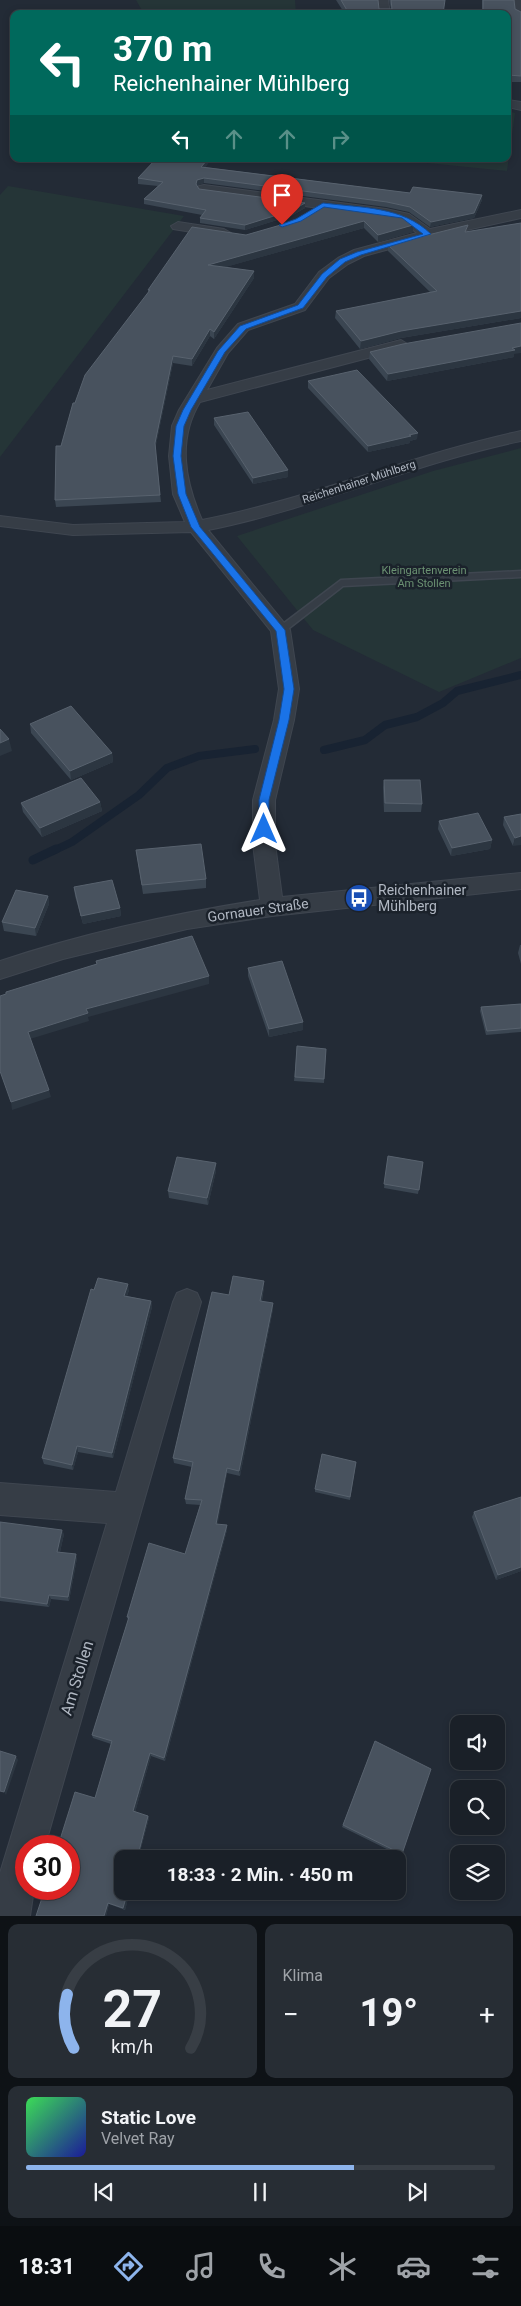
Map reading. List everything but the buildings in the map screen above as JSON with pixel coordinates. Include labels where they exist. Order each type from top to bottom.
[{"type":"street","points":[[520,0],[521,15]]},
{"type":"street","points":[[204,189],[386,212],[404,217],[428,234]]},
{"type":"street","points":[[306,216],[323,205]]},
{"type":"street","points":[[272,907],[264,844],[264,800],[284,720],[289,689],[280,630],[196,527],[182,494],[177,456],[180,426],[222,351],[243,328],[300,307],[324,275],[342,261],[359,253],[428,234],[521,214]]},
{"type":"street","points":[[178,226],[236,234]]},
{"type":"street","points":[[195,398],[420,342]]},
{"type":"street","name":"Reichenhainer Mühlberg","points":[[0,521],[73,530],[196,527],[251,516],[473,446],[521,436]]},
{"type":"street","name":"Gornauer Straße","points":[[0,970],[62,950],[187,920],[272,907],[521,881]]},
{"type":"street","name":"Am Stollen","points":[[26,1835],[127,1510],[187,1302]]},
{"type":"street","points":[[0,1499],[127,1510]]},
{"type":"street","name":"Am Stollen","points":[[11,1916],[15,1885]]},
{"type":"lane","points":[[280,630],[341,583],[521,574]]},
{"type":"green space","points":[[136,0],[295,0],[296,10],[142,10]]},
{"type":"green space","points":[[511,112],[515,113],[511,142]]},
{"type":"green space","points":[[418,162],[508,162],[507,171]]},
{"type":"green space","points":[[8,186],[184,216],[0,457],[0,195]]},
{"type":"green space","name":"Kleingartenverein Am Stollen","points":[[521,448],[521,658],[439,692],[313,630],[237,536],[433,471]]},
{"type":"waterway","points":[[324,750],[365,740],[385,725],[417,717],[443,703],[457,691],[521,675]]},
{"type":"waterway","points":[[53,851],[72,842],[139,795],[167,768],[199,756],[255,749]]},
{"type":"waterway","points":[[33,860],[56,849]]},
{"type":"place","name":"Reichenhainer Mühlberg","points":[[359,898]]},
{"type":"route","points":[[264,829],[264,800],[284,720],[289,689],[280,630],[196,527],[182,494],[177,456],[180,426],[187,410],[222,351],[243,328],[252,323],[300,307],[324,275],[342,261],[359,253],[428,234],[404,217],[386,212],[323,205],[299,220],[282,225]]}]
